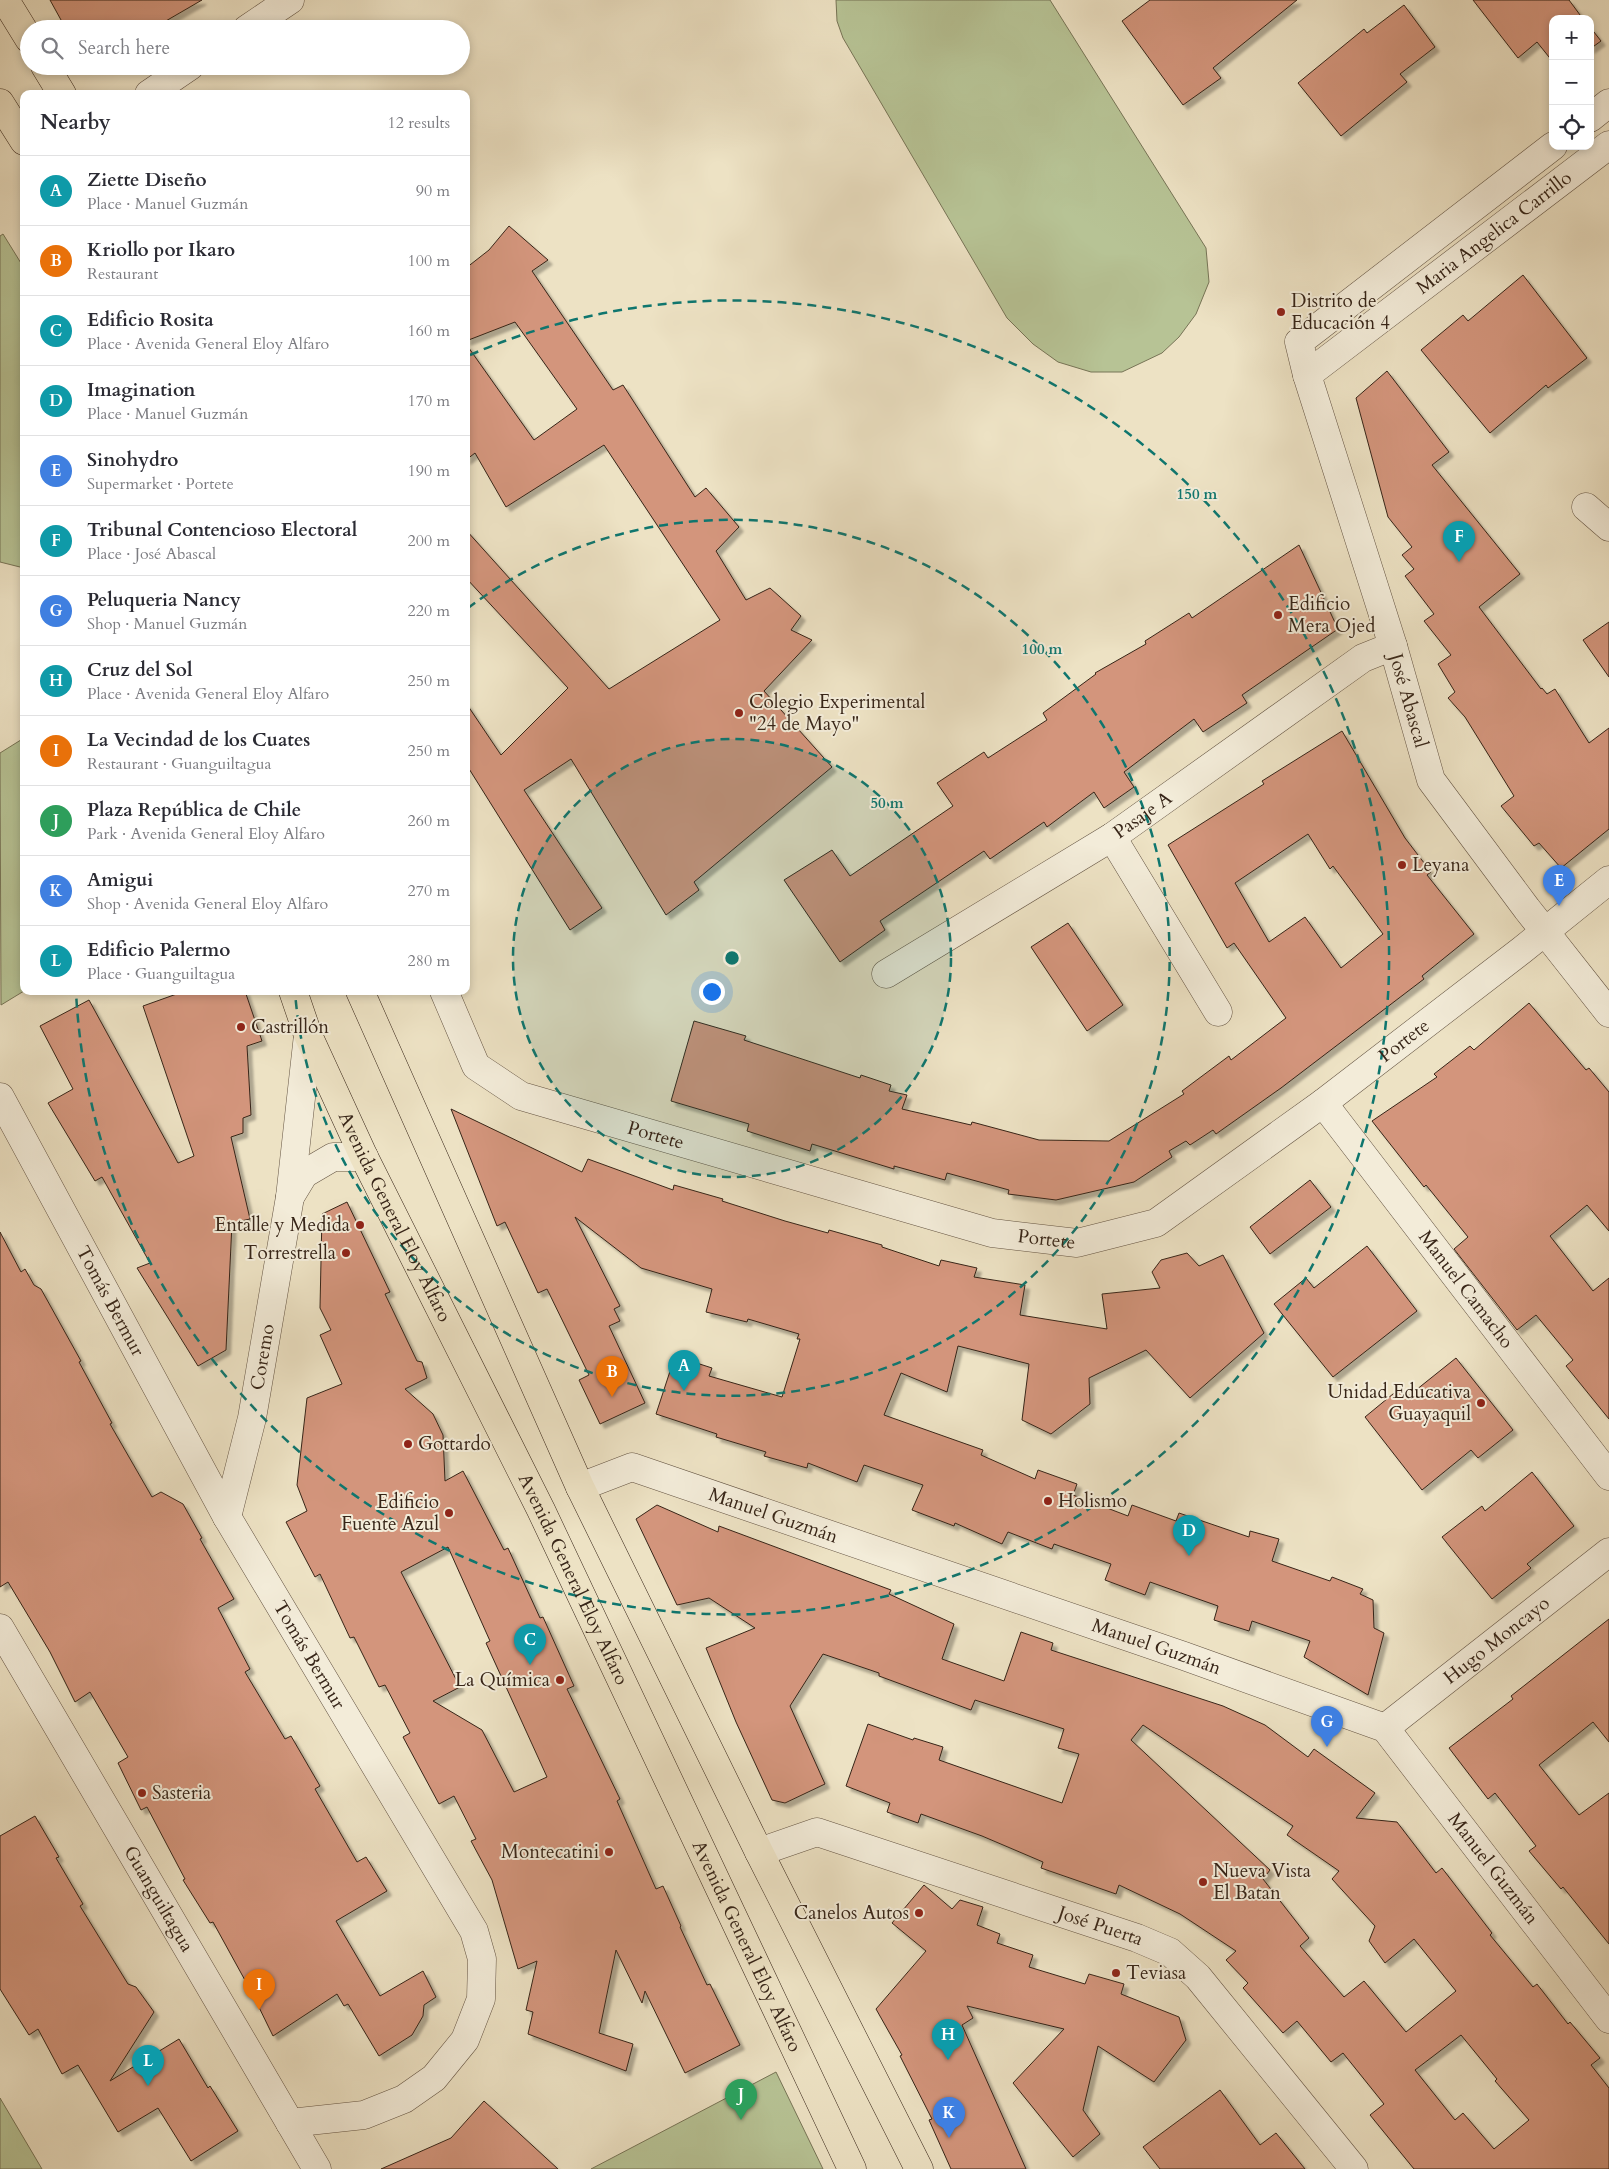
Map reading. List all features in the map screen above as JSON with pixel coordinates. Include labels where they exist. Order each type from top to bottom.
[{"type":"main road","points":[[5,0],[20,24]]},
{"type":"main road","points":[[50,75],[60,90]]},
{"type":"main road","points":[[0,103],[20,134]]},
{"type":"main road","name":"Avenida General Eloy Alfaro","points":[[294,995],[308,1035],[364,1157],[541,1510],[852,2169]]},
{"type":"main road","points":[[362,995],[580,1487],[759,1852],[919,2169]]},
{"type":"street","points":[[260,20],[290,0]]},
{"type":"street","points":[[155,90],[177,75]]},
{"type":"street","points":[[1594,115],[1609,103]]},
{"type":"street","name":"Maria Angelica Carrillo","points":[[1307,375],[1609,145]]},
{"type":"street","name":"Maria Angelica Carrillo","points":[[1299,342],[1549,149]]},
{"type":"street","name":"José Abascal","points":[[1299,342],[1307,375],[1393,646],[1431,780],[1545,932],[1609,1013]]},
{"type":"street","points":[[1586,507],[1609,527]]},
{"type":"street","name":"Pasaje A","points":[[886,974],[1112,837],[1363,658],[1393,646]]},
{"type":"street","points":[[1112,837],[1218,1012]]},
{"type":"street","name":"Portete","points":[[446,995],[476,1066],[521,1096],[992,1233],[1077,1243],[1156,1222],[1323,1103],[1545,932],[1609,880]]},
{"type":"street","name":"Coremo","points":[[227,1517],[252,1418],[290,1197],[308,1035]]},
{"type":"street","name":"Tomás Bermur","points":[[0,1097],[227,1517],[474,1931],[482,1960],[481,1999],[465,2040],[434,2078],[404,2099],[364,2115],[290,2123]]},
{"type":"street","name":"Manuel Camacho","points":[[1323,1103],[1609,1476]]},
{"type":"street","name":"Coremo","points":[[290,1197],[304,1174],[333,1157],[364,1157]]},
{"type":"street","name":"Manuel Guzmán","points":[[580,1487],[632,1467],[1175,1653],[1385,1728],[1609,2019]]},
{"type":"street","name":"Hugo Moncayo","points":[[1385,1728],[1609,1552]]},
{"type":"street","name":"Guanguiltagua","points":[[0,1628],[317,2169]]},
{"type":"street","name":"José Puerta","points":[[759,1852],[817,1832],[1137,1938],[1170,1952],[1198,1976],[1354,2169]]},
{"type":"green space","points":[[836,0],[1050,0],[1206,248],[1209,282],[1196,314],[1179,337],[1162,353],[1122,372],[1091,372],[1058,362],[1033,344],[1007,318],[843,38],[837,21]]},
{"type":"green space","points":[[3,234],[20,262],[20,567],[0,562],[0,236]]},
{"type":"green space","points":[[20,740],[20,993],[1,1005],[0,753]]},
{"type":"green space","points":[[776,2072],[823,2169],[591,2169]]},
{"type":"green space","points":[[0,2098],[42,2169],[0,2169]]},
{"type":"building","points":[[50,0],[202,0],[168,20],[61,20]]},
{"type":"building","points":[[1150,0],[1297,0],[1213,68],[1221,78],[1183,105],[1122,21]]},
{"type":"building","points":[[1473,0],[1569,0],[1580,15],[1549,15],[1549,57],[1537,42],[1518,58]]},
{"type":"building","points":[[1404,5],[1435,47],[1400,74],[1407,82],[1341,136],[1298,83],[1364,29],[1367,33]]},
{"type":"building","points":[[1594,32],[1601,41],[1594,46]]},
{"type":"building","points":[[509,226],[548,260],[532,271],[613,390],[623,385],[695,497],[706,488],[739,527],[716,551],[746,600],[770,588],[801,616],[791,630],[812,640],[764,691],[832,767],[694,882],[699,890],[666,915],[571,759],[524,790],[602,908],[570,930],[470,770],[470,709],[501,755],[568,688],[470,582],[470,534],[609,689],[720,620],[604,445],[506,507],[475,453],[470,457],[470,350],[534,440],[577,409],[515,322],[470,339],[470,265],[489,250]]},
{"type":"building","points":[[1523,275],[1587,358],[1548,388],[1546,385],[1490,433],[1421,350],[1463,315],[1468,321]]},
{"type":"building","points":[[1387,371],[1449,452],[1432,465],[1520,574],[1479,607],[1541,689],[1547,694],[1555,689],[1589,743],[1609,728],[1609,829],[1561,868],[1539,843],[1534,846],[1501,806],[1514,796],[1465,717],[1448,698],[1455,692],[1438,664],[1451,655],[1424,621],[1434,614],[1405,576],[1414,569],[1402,555],[1412,547],[1388,517],[1356,398]]},
{"type":"building","points":[[1299,545],[1338,629],[1242,695],[1247,703],[1203,732],[1194,719],[1124,772],[1134,787],[1104,808],[1094,792],[1047,827],[1044,822],[990,859],[984,851],[880,921],[885,930],[840,962],[784,880],[832,850],[850,876],[953,806],[937,783],[984,752],[988,758],[1047,720],[1043,713],[1095,673],[1146,644],[1145,641],[1189,613],[1192,618]]},
{"type":"building","points":[[1609,622],[1609,677],[1583,640]]},
{"type":"building","points":[[1342,731],[1405,838],[1431,872],[1427,875],[1474,934],[1422,976],[1424,979],[1281,1088],[1216,1134],[1213,1130],[1190,1145],[1186,1141],[1169,1151],[1172,1157],[1134,1182],[1056,1200],[1008,1194],[1009,1190],[947,1173],[945,1180],[894,1166],[894,1169],[812,1144],[810,1151],[747,1131],[749,1124],[671,1101],[694,1021],[746,1036],[744,1040],[860,1078],[861,1075],[891,1085],[889,1091],[907,1095],[902,1109],[971,1125],[972,1122],[1039,1140],[1109,1141],[1184,1094],[1182,1091],[1229,1056],[1231,1060],[1286,1018],[1234,943],[1227,948],[1168,845],[1264,784],[1262,781]],"holes":[[[1308,834],[1330,869],[1333,866],[1383,934],[1341,968],[1305,917],[1269,942],[1235,883]]]},
{"type":"building","points":[[1068,923],[1123,1005],[1087,1031],[1031,947]]},
{"type":"building","points":[[174,995],[246,995],[262,1041],[247,1046],[251,1115],[243,1118],[243,1133],[231,1137],[250,1219],[232,1223],[226,1350],[198,1366],[137,1268],[150,1263],[102,1177],[95,1181],[48,1103],[73,1089],[40,1026],[89,1000],[178,1163],[194,1156],[143,1006]]},
{"type":"building","points":[[1529,1003],[1586,1070],[1589,1068],[1609,1092],[1609,1231],[1587,1205],[1550,1236],[1593,1291],[1609,1278],[1609,1419],[1566,1366],[1573,1360],[1536,1315],[1517,1330],[1454,1249],[1468,1237],[1426,1185],[1424,1187],[1372,1121],[1437,1077],[1434,1074],[1470,1046],[1474,1050]]},
{"type":"building","points":[[451,1109],[582,1172],[588,1159],[673,1190],[674,1185],[723,1199],[722,1201],[785,1221],[828,1233],[829,1230],[882,1245],[882,1247],[939,1266],[941,1260],[977,1268],[974,1277],[1025,1285],[1020,1315],[1107,1329],[1102,1294],[1160,1288],[1152,1272],[1161,1260],[1187,1253],[1199,1266],[1223,1255],[1264,1333],[1190,1398],[1146,1350],[1089,1378],[1090,1404],[1051,1434],[1022,1420],[1029,1364],[958,1346],[947,1392],[901,1373],[884,1415],[983,1450],[981,1455],[1035,1479],[1038,1470],[1077,1484],[1073,1495],[1128,1516],[1132,1505],[1176,1521],[1179,1513],[1249,1537],[1250,1531],[1279,1539],[1272,1561],[1330,1581],[1332,1577],[1363,1589],[1360,1594],[1373,1600],[1374,1628],[1384,1633],[1368,1695],[1304,1657],[1310,1641],[1252,1621],[1249,1631],[1214,1620],[1218,1606],[1150,1582],[1145,1595],[1105,1580],[1111,1564],[1054,1544],[1052,1549],[1008,1532],[1002,1544],[955,1523],[954,1526],[912,1510],[923,1485],[864,1465],[857,1482],[808,1463],[807,1468],[764,1456],[766,1452],[716,1437],[717,1434],[656,1414],[675,1356],[712,1368],[709,1376],[782,1397],[800,1339],[797,1339],[799,1334],[748,1319],[747,1322],[706,1312],[712,1289],[641,1268],[575,1217],[620,1306],[614,1309],[620,1321],[609,1326],[645,1403],[600,1424],[579,1380],[589,1375],[547,1289],[538,1293],[505,1222],[497,1226]]},
{"type":"building","points":[[1310,1180],[1331,1207],[1270,1254],[1250,1227]]},
{"type":"building","points":[[347,1202],[390,1292],[385,1294],[417,1361],[422,1362],[427,1378],[405,1389],[433,1414],[443,1435],[445,1481],[463,1471],[504,1550],[508,1548],[540,1618],[543,1617],[574,1686],[567,1689],[620,1799],[617,1801],[656,1889],[663,1886],[707,1985],[710,1984],[740,2045],[685,2073],[645,1991],[642,2003],[616,1950],[599,2033],[633,2044],[626,2071],[528,2034],[533,2012],[526,2010],[537,1961],[518,1969],[492,1880],[471,1841],[476,1839],[454,1796],[439,1804],[403,1737],[410,1733],[385,1685],[379,1687],[354,1637],[350,1638],[320,1574],[315,1577],[286,1522],[307,1511],[297,1485],[307,1398],[342,1384],[320,1335],[331,1330],[320,1308],[322,1214]],"holes":[[[448,1547],[490,1641],[486,1643],[547,1777],[514,1792],[482,1730],[433,1701],[460,1687],[401,1572]]]},
{"type":"building","points":[[0,1232],[21,1272],[25,1269],[34,1285],[41,1289],[81,1361],[79,1362],[112,1423],[110,1424],[152,1497],[161,1492],[183,1504],[202,1538],[200,1539],[234,1599],[218,1608],[250,1669],[245,1672],[285,1739],[291,1736],[320,1786],[315,1789],[357,1862],[366,1857],[387,1891],[336,1921],[380,1996],[423,1971],[436,1997],[424,2005],[423,2016],[412,2035],[379,2056],[348,2004],[344,2006],[337,1994],[273,2036],[213,1922],[210,1923],[183,1880],[185,1879],[147,1807],[141,1810],[118,1763],[128,1757],[90,1692],[75,1702],[50,1652],[8,1582],[0,1587]]},
{"type":"building","points":[[1367,1246],[1417,1311],[1333,1377],[1274,1304],[1306,1278],[1314,1288]]},
{"type":"building","points":[[1456,1358],[1513,1430],[1478,1458],[1471,1450],[1422,1490],[1365,1417],[1399,1389],[1406,1398]]},
{"type":"building","points":[[1532,1472],[1574,1526],[1527,1564],[1531,1568],[1492,1599],[1442,1537],[1482,1506],[1485,1511]]},
{"type":"building","points":[[657,1505],[718,1532],[719,1526],[891,1590],[889,1594],[954,1624],[942,1659],[1004,1681],[1021,1632],[1053,1643],[1051,1650],[1223,1706],[1265,1725],[1308,1757],[1314,1749],[1375,1793],[1356,1818],[1397,1822],[1436,1873],[1442,1868],[1492,1933],[1490,1935],[1533,1987],[1537,1984],[1568,2024],[1570,2022],[1600,2058],[1591,2065],[1609,2088],[1609,2169],[1414,2169],[1370,2115],[1384,2104],[1343,2053],[1331,2062],[1297,2021],[1283,2033],[1243,1988],[1248,1983],[1226,1960],[1236,1951],[1180,1914],[1119,1885],[1116,1894],[1041,1868],[1043,1862],[982,1836],[921,1814],[918,1823],[887,1812],[890,1803],[846,1786],[868,1724],[913,1740],[914,1738],[943,1747],[939,1760],[1062,1803],[1079,1754],[1058,1748],[1064,1729],[975,1700],[971,1710],[879,1676],[879,1673],[823,1654],[790,1706],[825,1784],[785,1803],[772,1800],[736,1722],[706,1648],[755,1628],[709,1598],[677,1605],[636,1519]],"holes":[[[1143,1725],[1293,1826],[1287,1835],[1339,1871],[1332,1879],[1375,1926],[1369,1941],[1385,1963],[1414,1939],[1456,1991],[1406,2032],[1364,1981],[1344,1997],[1300,1946],[1309,1938],[1263,1879],[1270,1870],[1131,1740]],[[1461,2035],[1497,2079],[1495,2081],[1529,2120],[1494,2149],[1463,2113],[1455,2120],[1415,2070]]]},
{"type":"building","points":[[1609,1619],[1609,1742],[1593,1722],[1539,1765],[1579,1815],[1609,1793],[1609,1944],[1563,1887],[1561,1889],[1529,1851],[1536,1846],[1495,1793],[1488,1799],[1449,1748],[1513,1699],[1511,1696]]},
{"type":"building","points":[[35,1816],[59,1857],[56,1858],[83,1904],[80,1906],[128,1984],[136,1987],[154,2012],[110,2081],[179,2039],[208,2088],[210,2086],[238,2131],[191,2161],[158,2108],[118,2132],[78,2065],[62,2074],[38,2029],[29,2035],[0,1989],[0,1836]]},
{"type":"building","points":[[924,1885],[952,1909],[960,1900],[983,1907],[977,1925],[1000,1934],[997,1943],[1033,1955],[1029,1967],[1085,1984],[1089,1974],[1124,1984],[1121,1994],[1179,2017],[1186,2040],[1154,2082],[1098,2046],[1083,2110],[1100,2134],[1073,2157],[1013,2083],[1064,2029],[967,2006],[973,2018],[962,2025],[1026,2169],[951,2169],[929,2120],[932,2119],[900,2056],[902,2055],[876,2009],[926,1951],[892,1923]]},
{"type":"building","points":[[1220,2090],[1260,2145],[1276,2133],[1305,2169],[1160,2169],[1143,2147]]},
{"type":"building","points":[[484,2101],[558,2169],[381,2169],[451,2138]]},
{"type":"place","name":"Distrito de Educación 4","points":[[1281,312]]},
{"type":"place","name":"Tribunal Contencioso Electoral","points":[[1459,562]]},
{"type":"place","name":"Edificio Mera Ojed","points":[[1278,615]]},
{"type":"place","name":"Colegio Experimental \"24 de Mayo\"","points":[[739,713]]},
{"type":"place","name":"Leyana","points":[[1402,865]]},
{"type":"place","name":"Sinohydro","points":[[1559,906]]},
{"type":"place","name":"Castrillón","points":[[241,1027]]},
{"type":"place","name":"Entalle y Medida","points":[[360,1225]]},
{"type":"place","name":"Torrestrella","points":[[346,1253]]},
{"type":"place","name":"Ziette Diseño","points":[[684,1391]]},
{"type":"place","name":"Kriollo por Ikaro","points":[[612,1397]]},
{"type":"place","name":"Unidad Educativa Guayaquil","points":[[1481,1403]]},
{"type":"place","name":"Gottardo","points":[[408,1444]]},
{"type":"place","name":"Holismo","points":[[1048,1501]]},
{"type":"place","name":"Edificio Fuente Azul","points":[[449,1513]]},
{"type":"place","name":"Imagination","points":[[1189,1556]]},
{"type":"place","name":"Edificio Rosita","points":[[530,1665]]},
{"type":"place","name":"La Química","points":[[560,1680]]},
{"type":"place","name":"Peluqueria Nancy","points":[[1327,1747]]},
{"type":"place","name":"Sasteria","points":[[142,1793]]},
{"type":"place","name":"Montecatini","points":[[609,1852]]},
{"type":"place","name":"Nueva Vista El Batan","points":[[1203,1882]]},
{"type":"place","name":"Canelos Autos","points":[[919,1913]]},
{"type":"place","name":"Teviasa","points":[[1116,1973]]},
{"type":"place","name":"La Vecindad de los Cuates","points":[[259,2010]]},
{"type":"place","name":"Cruz del Sol","points":[[948,2060]]},
{"type":"place","name":"Edificio Palermo","points":[[148,2086]]},
{"type":"place","name":"Plaza República de Chile","points":[[741,2120]]},
{"type":"place","name":"Amigui","points":[[949,2138]]}]
